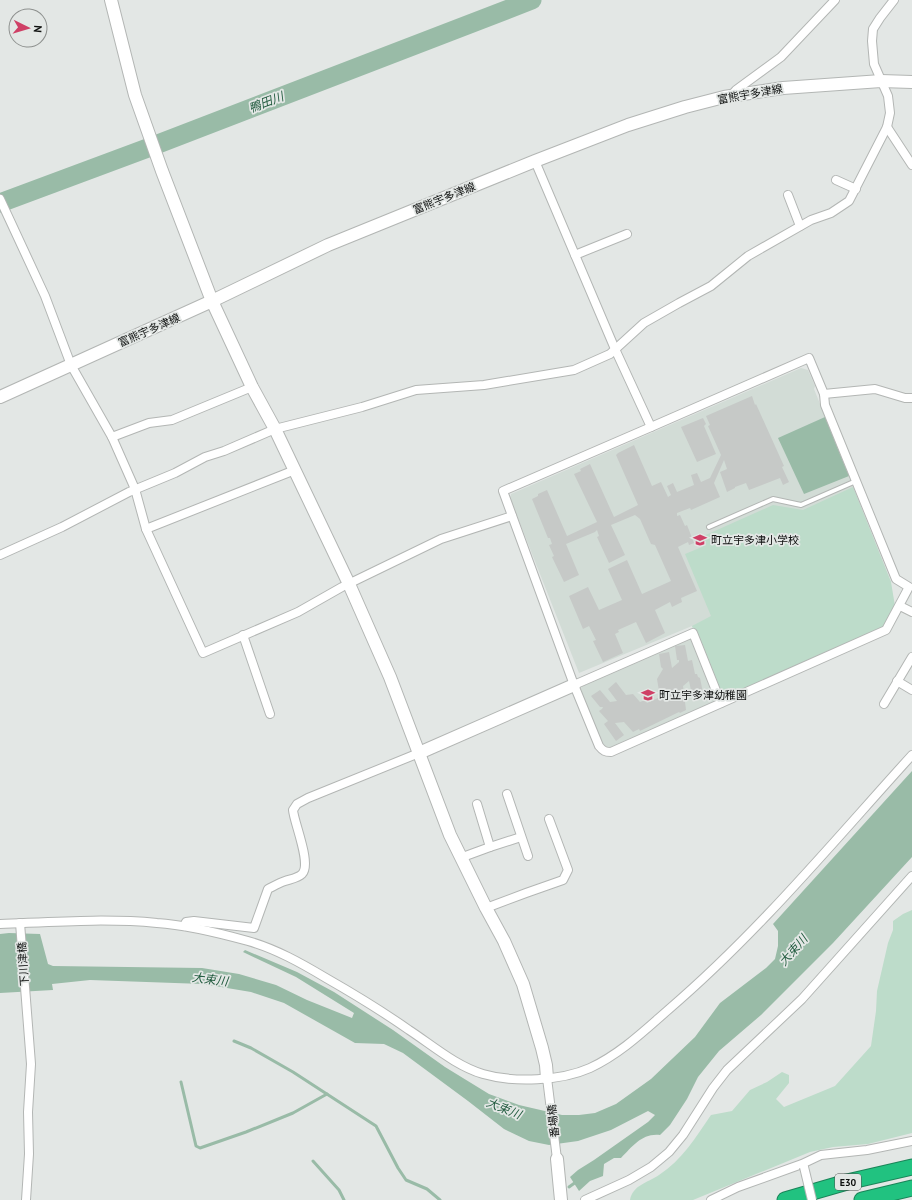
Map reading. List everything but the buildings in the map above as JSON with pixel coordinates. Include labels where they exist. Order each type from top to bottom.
[{"type":"highway","name":"E30","points":[[786,1200],[847,1182],[912,1168]]},
{"type":"highway","name":"E30","points":[[862,1200],[912,1188]]},
{"type":"street","points":[[111,0],[135,96],[212,301],[252,387],[275,429],[349,584],[390,677],[460,858],[504,941],[523,984],[542,1048],[548,1081]]},
{"type":"street","points":[[730,96],[781,57],[835,0]]},
{"type":"street","points":[[0,555],[62,527],[135,489],[175,473],[205,457],[275,429],[362,407],[416,390],[484,386],[574,370],[610,354],[644,324],[679,303],[712,286],[748,256],[811,220],[831,213],[849,202],[887,127],[890,113],[888,96],[874,64],[872,40],[873,29],[894,0]]},
{"type":"street","name":"富熊宇多津線","points":[[0,397],[212,301],[328,245],[628,124],[685,107],[730,96],[783,88],[881,81],[912,82]]},
{"type":"street","points":[[887,127],[912,165]]},
{"type":"street","points":[[535,161],[651,426]]},
{"type":"street","points":[[836,180],[856,189]]},
{"type":"street","points":[[788,196],[800,226]]},
{"type":"street","points":[[0,199],[45,296],[71,365],[112,437],[135,489],[146,529],[203,653],[298,612],[349,584],[441,539],[512,516]]},
{"type":"street","points":[[575,254],[627,234]]},
{"type":"street","points":[[809,358],[824,394],[825,405],[896,579],[909,587],[886,630],[611,752],[607,752],[602,750],[599,746],[574,685],[503,491],[651,426],[809,358]]},
{"type":"street","points":[[112,437],[149,423],[172,420],[252,387]]},
{"type":"street","points":[[824,394],[875,389],[905,398],[912,398]]},
{"type":"street","points":[[146,529],[295,470]]},
{"type":"street","points":[[900,606],[912,612]]},
{"type":"street","points":[[184,926],[186,922],[194,922],[254,928],[268,889],[298,877],[303,873],[305,868],[302,844],[293,810],[297,804],[308,798],[419,753],[693,632],[721,703]]},
{"type":"street","points":[[243,635],[270,714]]},
{"type":"street","points":[[884,704],[912,657]]},
{"type":"street","points":[[897,681],[912,690]]},
{"type":"street","points":[[0,924],[20,925],[59,921],[157,923],[184,926],[250,941],[305,965],[366,1001],[450,1058],[468,1068],[484,1074],[514,1079],[548,1081],[587,1069],[606,1060],[627,1045],[692,989],[740,944],[775,907],[912,755]]},
{"type":"street","points":[[507,794],[528,856]]},
{"type":"street","points":[[477,804],[490,847]]},
{"type":"street","points":[[486,908],[526,892],[563,880],[568,870],[549,820]]},
{"type":"street","points":[[460,858],[521,837]]},
{"type":"street","points":[[585,1200],[629,1180],[651,1167],[669,1152],[727,1070],[802,999],[912,876]]},
{"type":"street","name":"下川津橋","points":[[20,925],[31,1064],[28,1112],[29,1154],[26,1200]]},
{"type":"street","name":"番場橋","points":[[548,1081],[557,1159]]},
{"type":"street","points":[[711,1200],[738,1188],[803,1166],[821,1155],[867,1150],[912,1141]]},
{"type":"street","points":[[557,1159],[561,1200]]},
{"type":"street","points":[[803,1166],[812,1200]]},
{"type":"lane","points":[[709,527],[774,499],[801,505],[856,481]]},
{"type":"shaded area","name":"町立宇多津小学校","points":[[801,368],[808,370],[815,386],[814,389],[891,582],[724,698],[692,626],[579,673],[510,498],[511,494]]},
{"type":"shaded area","points":[[853,487],[891,582],[895,606],[884,627],[724,698],[692,626],[711,616],[685,554],[702,547],[699,538],[773,505],[803,510]]},
{"type":"shaded area","name":"町立宇多津幼稚園","points":[[691,637],[716,701],[610,748],[603,746],[580,690],[584,683]]},
{"type":"shaded area","points":[[912,910],[912,1133],[868,1144],[833,1147],[810,1152],[693,1200],[630,1200],[637,1188],[659,1175],[682,1155],[711,1115],[732,1111],[750,1090],[767,1082],[782,1072],[789,1075],[789,1083],[776,1099],[784,1107],[835,1086],[871,1046],[877,991],[888,943],[893,930],[893,921]]},
{"type":"water","points":[[825,417],[849,476],[804,494],[778,438]]},
{"type":"water","name":"大束川","points":[[912,771],[912,857],[833,943],[761,1015],[719,1051],[698,1077],[687,1099],[670,1125],[660,1135],[643,1138],[621,1158],[614,1158],[604,1164],[603,1176],[590,1181],[579,1191],[570,1177],[648,1122],[655,1115],[648,1111],[611,1130],[578,1141],[549,1145],[529,1141],[504,1129],[403,1053],[384,1044],[355,1043],[284,1003],[251,992],[203,984],[90,980],[52,984],[53,990],[0,993],[0,934],[40,934],[48,964],[53,966],[202,968],[239,974],[276,985],[307,1000],[352,1018],[354,1013],[296,977],[243,952],[245,950],[297,972],[334,992],[393,1030],[445,1067],[489,1094],[519,1105],[562,1115],[595,1113],[616,1104],[651,1079],[695,1037],[720,1003],[766,968],[775,959],[778,946],[778,931],[773,924]]},
{"type":"waterway","name":"鴨田川","points":[[0,203],[145,149],[532,0]]},
{"type":"waterway","points":[[234,1041],[251,1048],[293,1072],[376,1126],[406,1180],[427,1189],[440,1200]]},
{"type":"waterway","points":[[181,1082],[196,1146],[200,1148],[246,1132],[293,1113],[327,1094]]},
{"type":"waterway","points":[[313,1161],[339,1190],[344,1200]]},
{"type":"waterway","points":[[569,1187],[576,1182]]},
{"type":"place","name":"町立宇多津小学校","points":[[700,540]]},
{"type":"place","name":"町立宇多津幼稚園","points":[[648,695]]}]
